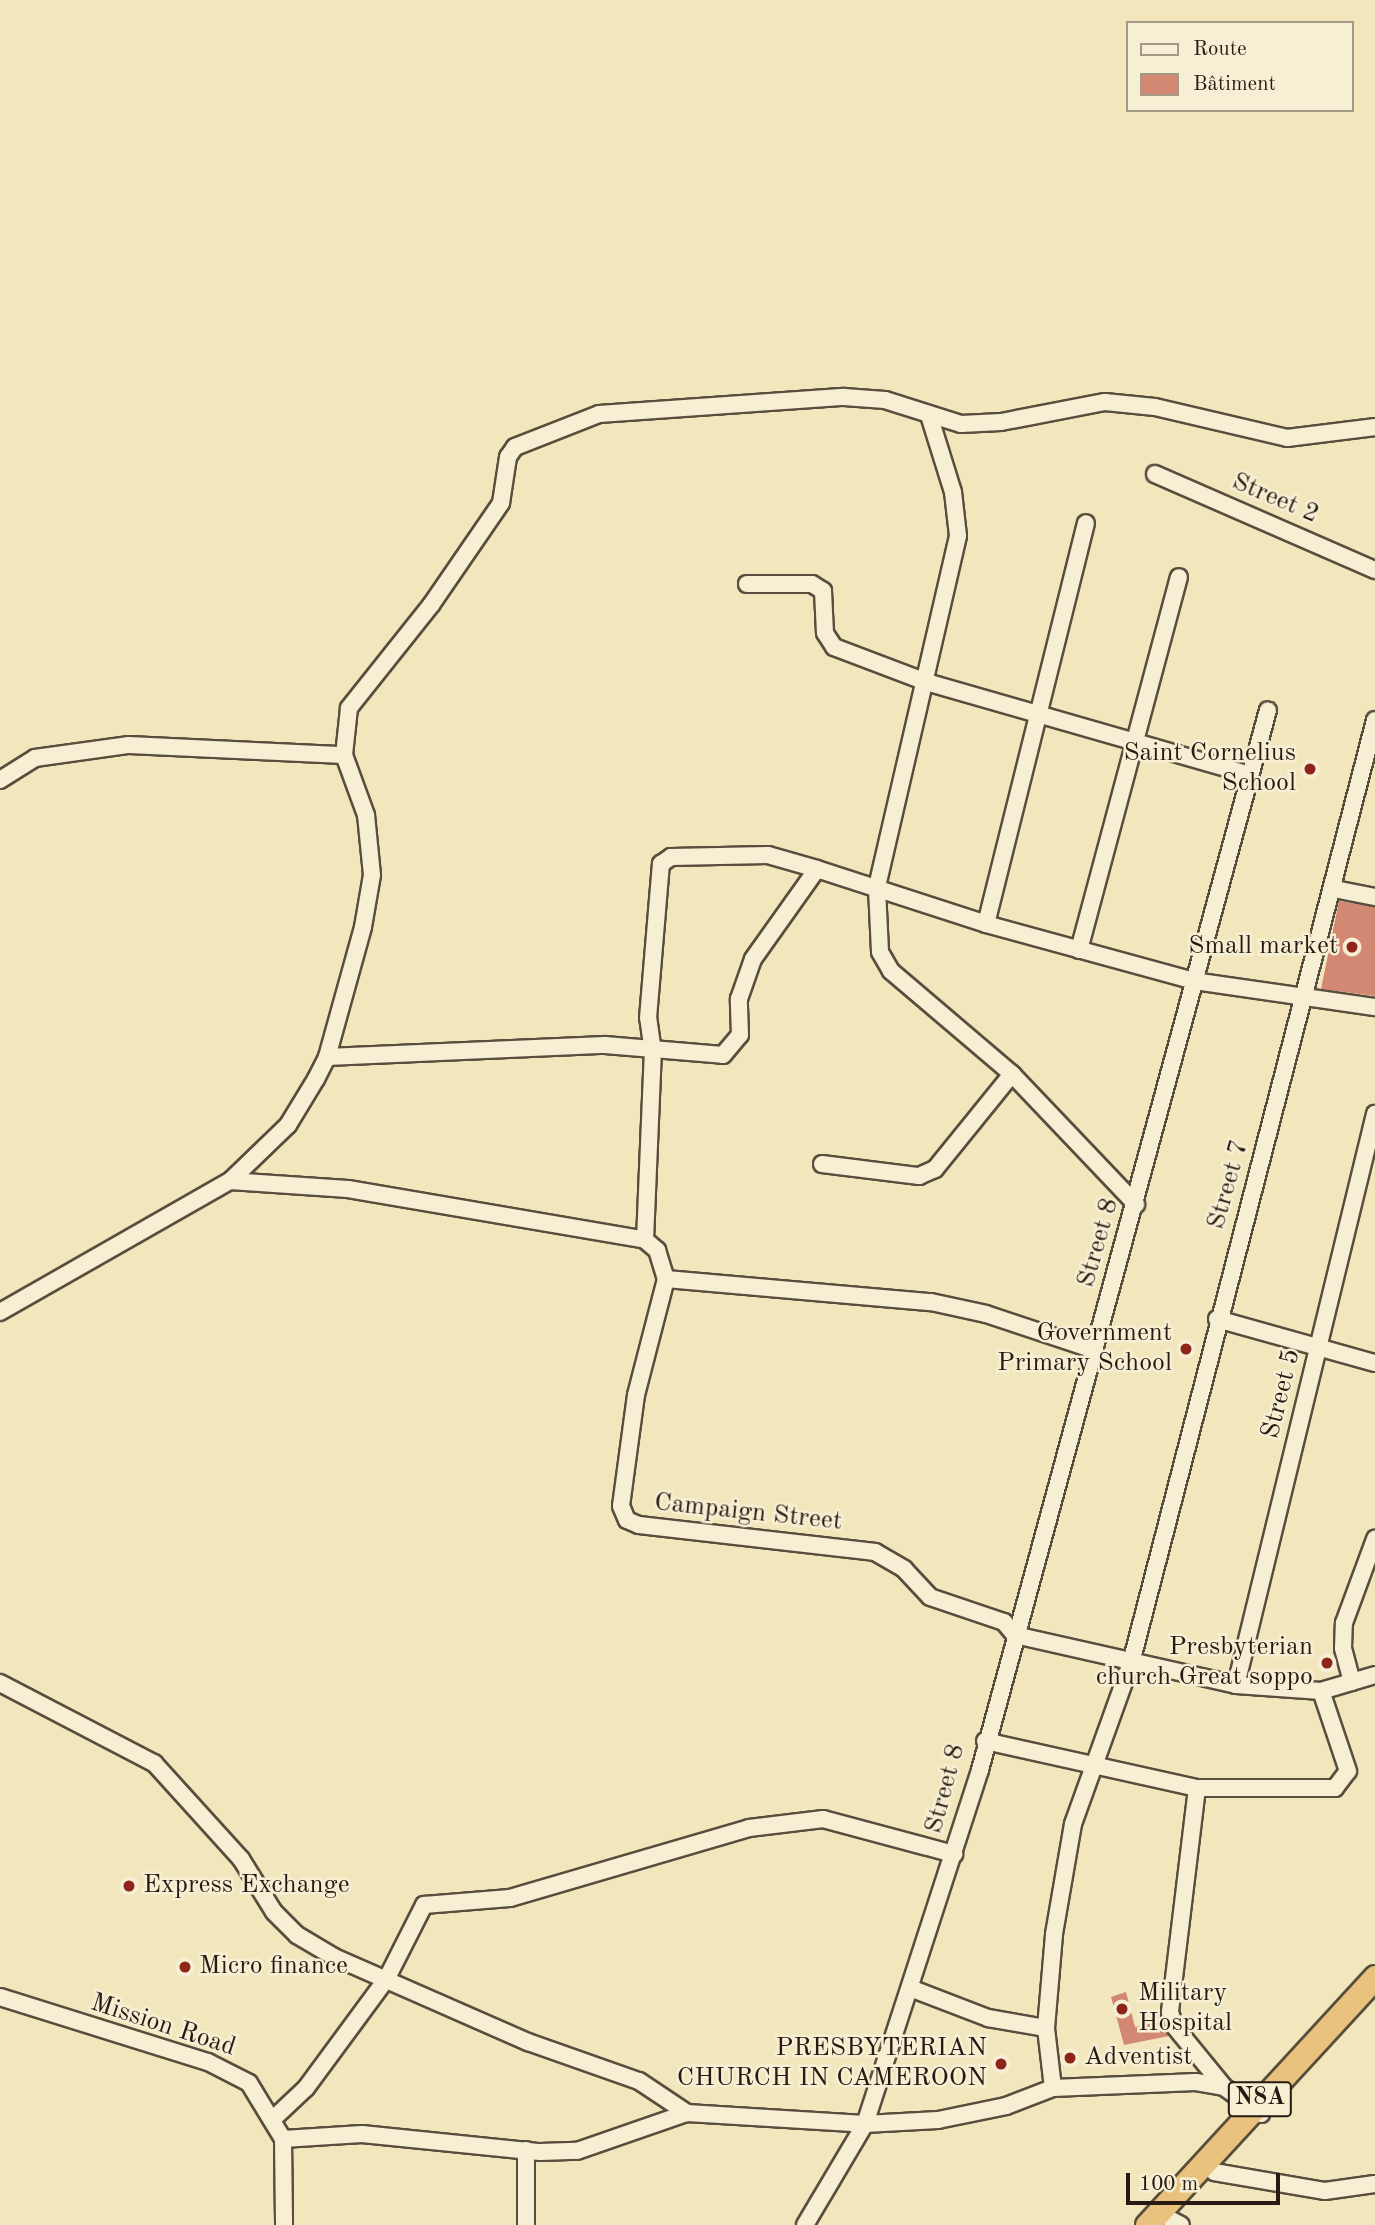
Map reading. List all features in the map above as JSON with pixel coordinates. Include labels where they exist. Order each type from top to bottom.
[{"type":"highway","name":"N8A","points":[[1173,2223],[1258,2111],[1375,1977]]},
{"type":"highway","name":"N8A","points":[[1147,2225],[1375,1994]]},
{"type":"street","points":[[0,1312],[230,1181],[288,1125],[327,1057],[363,928],[372,875],[366,815],[344,755],[349,708],[431,605],[502,503],[508,457],[515,447],[599,414],[680,405],[799,404],[844,397],[886,400],[961,424],[1001,422],[1105,402],[1155,407],[1287,438],[1375,427]]},
{"type":"street","points":[[929,415],[953,492],[958,536],[877,888],[880,952],[891,971],[1012,1074],[1136,1204]]},
{"type":"street","name":"Street 2","points":[[1155,474],[1375,570]]},
{"type":"street","points":[[986,924],[1035,714],[1086,523]]},
{"type":"street","points":[[1079,950],[1179,578]]},
{"type":"street","points":[[747,584],[812,584],[823,591],[828,642],[926,682],[1250,775]]},
{"type":"street","name":"Street 8","points":[[805,2225],[864,2124],[954,1854],[1136,1204],[1268,710]]},
{"type":"street","name":"Street 7","points":[[1053,2088],[1046,2028],[1054,1934],[1073,1824],[1131,1663],[1217,1319],[1307,998],[1375,720]]},
{"type":"street","points":[[0,780],[35,758],[129,745],[344,755]]},
{"type":"street","points":[[645,1240],[653,1052],[648,1018],[662,864],[671,858],[768,855],[986,924],[1194,981],[1375,1007]]},
{"type":"street","points":[[327,1057],[605,1045],[653,1052],[723,1055],[734,1049],[740,1035],[739,999],[754,959],[817,869]]},
{"type":"street","points":[[1334,889],[1375,897]]},
{"type":"street","points":[[822,1164],[919,1176],[935,1169],[1012,1074]]},
{"type":"street","name":"Street 5","points":[[1236,1685],[1375,1114]]},
{"type":"street","points":[[230,1181],[348,1189],[645,1240],[665,1264],[666,1279],[931,1302],[986,1314],[1094,1350]]},
{"type":"street","name":"Campaign Street","points":[[666,1279],[636,1395],[621,1506],[627,1520],[875,1552],[904,1569],[930,1597],[1004,1622],[1015,1635],[1236,1685],[1321,1690],[1375,1675]]},
{"type":"street","points":[[1217,1319],[1375,1363]]},
{"type":"street","points":[[1352,1682],[1343,1648],[1343,1623],[1375,1539]]},
{"type":"street","points":[[0,1683],[133,1747],[154,1763],[240,1858],[274,1912],[297,1935],[334,1957],[528,2042],[639,2081],[687,2113]]},
{"type":"street","points":[[985,1741],[1197,1788],[1335,1788],[1344,1783],[1348,1771],[1321,1690]]},
{"type":"street","points":[[1197,1788],[1170,2012],[1175,2027],[1224,2087],[1258,2111]]},
{"type":"street","points":[[272,2120],[306,2088],[387,1978],[424,1905],[510,1898],[749,1828],[823,1819],[954,1854]]},
{"type":"street","points":[[910,1988],[988,2018],[1046,2028]]},
{"type":"street","name":"Mission Road","points":[[0,1997],[234,2073],[248,2083],[283,2139]]},
{"type":"street","points":[[284,2225],[283,2139],[362,2134],[526,2150],[578,2151],[687,2113],[864,2124],[938,2120],[1006,2106],[1053,2088],[1196,2082],[1224,2087]]},
{"type":"street","points":[[526,2150],[526,2225]]},
{"type":"street","points":[[1214,2172],[1325,2191],[1375,2183]]},
{"type":"building","name":"Small market","points":[[1339,901],[1375,907],[1375,996],[1321,989]]},
{"type":"building","name":"Military Hospital","points":[[1126,1992],[1135,2027],[1162,2021],[1169,2036],[1124,2045],[1111,1997]]},
{"type":"place","name":"Saint Cornelius School","points":[[1310,769]]},
{"type":"place","name":"Small market","points":[[1352,947]]},
{"type":"place","name":"Government Primary School","points":[[1186,1349]]},
{"type":"place","name":"Presbyterian church Great soppo","points":[[1327,1663]]},
{"type":"place","name":"Express Exchange","points":[[129,1886]]},
{"type":"place","name":"Micro finance","points":[[185,1967]]},
{"type":"place","name":"Military Hospital","points":[[1122,2009]]},
{"type":"place","name":"Adventist","points":[[1070,2058]]},
{"type":"place","name":"PRESBYTERIAN CHURCH IN CAMEROON","points":[[1001,2064]]}]
